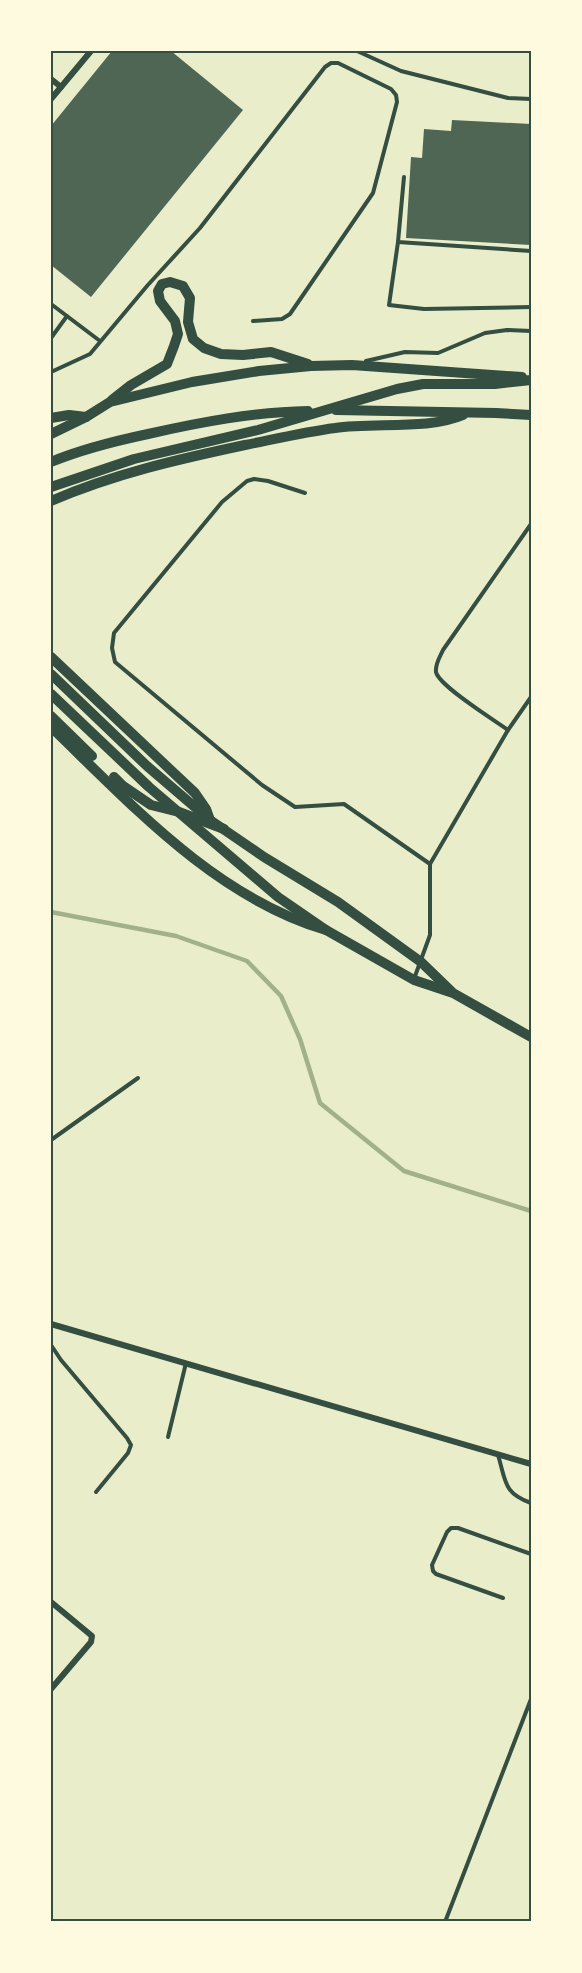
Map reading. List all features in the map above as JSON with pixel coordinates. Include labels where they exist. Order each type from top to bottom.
[{"type":"main road","points":[[51,434],[86,417],[167,363],[178,334],[175,321],[160,301],[158,291],[162,284],[170,282],[183,286],[190,298],[188,322],[193,339],[204,348],[221,354],[243,355],[271,352],[311,366]]},
{"type":"main road","points":[[110,402],[192,382],[311,366],[352,365],[531,379]]},
{"type":"main road","points":[[51,487],[134,459],[250,432],[409,386],[495,384],[531,379]]},
{"type":"main road","points":[[51,462],[108,443],[197,423],[273,412],[324,410],[531,415]]},
{"type":"main road","points":[[51,501],[125,475],[210,453],[316,430],[360,425],[444,421],[469,412]]},
{"type":"main road","points":[[51,418],[69,415],[86,417]]},
{"type":"main road","points":[[51,657],[195,793],[206,809],[210,820]]},
{"type":"main road","points":[[51,674],[147,766],[210,820],[264,857],[338,902],[421,962],[453,993]]},
{"type":"main road","points":[[51,694],[149,788],[278,897],[326,930],[414,980],[453,993],[531,1037]]},
{"type":"main road","points":[[51,716],[135,795],[151,805],[179,812],[224,830]]},
{"type":"main road","points":[[51,726],[142,815],[210,871],[282,915],[326,930]]},
{"type":"street","points":[[51,99],[91,51]]},
{"type":"street","points":[[51,79],[61,87]]},
{"type":"street","points":[[51,1324],[531,1464]]},
{"type":"street","points":[[51,1602],[92,1636],[91,1641],[51,1689]]},
{"type":"lane","points":[[357,51],[402,72],[508,98],[531,99]]},
{"type":"lane","points":[[51,372],[90,354],[147,286],[201,228],[326,67],[331,63],[338,63],[391,89],[396,94],[397,102],[373,193],[290,314],[282,319],[253,321]]},
{"type":"lane","points":[[404,177],[389,305],[424,309],[531,307]]},
{"type":"lane","points":[[398,242],[531,251]]},
{"type":"lane","points":[[51,304],[100,341]]},
{"type":"lane","points":[[51,338],[67,316]]},
{"type":"lane","points":[[352,365],[405,352],[438,353],[485,333],[507,330],[531,331]]},
{"type":"lane","points":[[305,494],[254,479],[247,481],[222,502],[114,633],[112,648],[116,662],[262,785],[295,807],[344,804],[430,864]]},
{"type":"lane","points":[[508,730],[446,685],[436,674],[436,665],[443,650],[531,524]]},
{"type":"lane","points":[[414,980],[430,935],[430,864],[508,730],[531,697]]},
{"type":"lane","points":[[51,1140],[138,1077]]},
{"type":"lane","points":[[51,1345],[131,1445],[128,1453],[96,1492]]},
{"type":"lane","points":[[168,1437],[186,1363]]},
{"type":"lane","points":[[498,1454],[508,1487],[515,1498],[531,1503]]},
{"type":"lane","points":[[503,1598],[433,1571],[432,1565],[447,1532],[452,1528],[458,1528],[531,1554]]},
{"type":"lane","points":[[445,1922],[531,1699]]},
{"type":"building","points":[[112,51],[171,51],[243,110],[91,297],[51,265],[51,126]]},
{"type":"building","points":[[452,120],[531,124],[531,245],[406,238],[411,157],[422,158],[424,129],[451,131]]},
{"type":"waterway","points":[[51,912],[176,936],[247,961],[281,996],[300,1039],[320,1103],[404,1171],[531,1211]]}]
